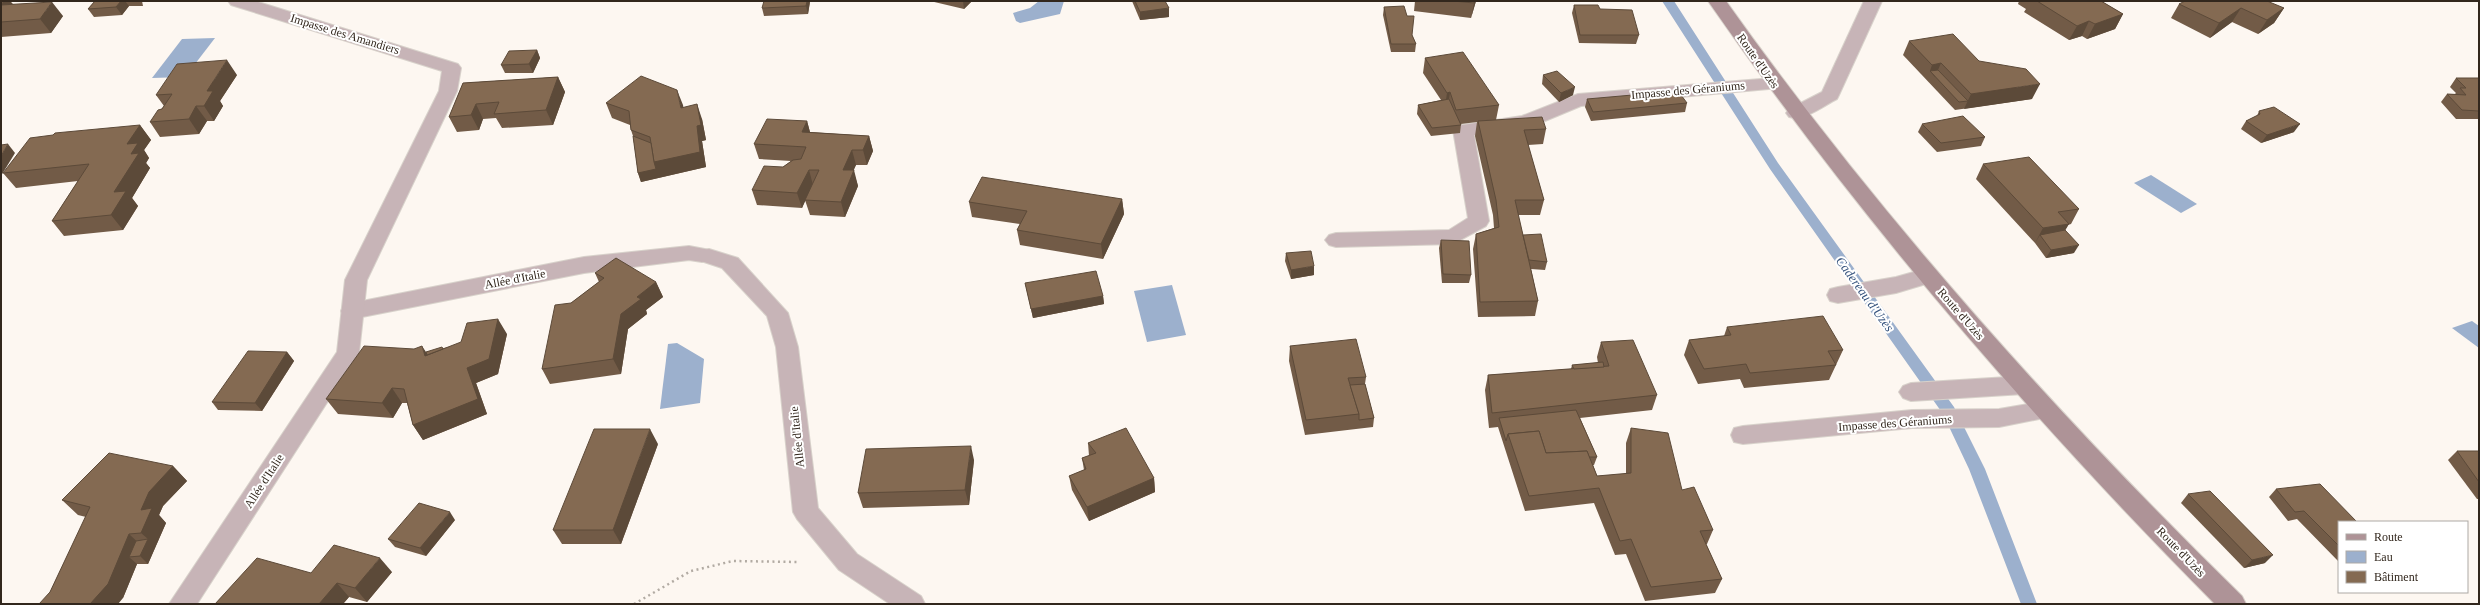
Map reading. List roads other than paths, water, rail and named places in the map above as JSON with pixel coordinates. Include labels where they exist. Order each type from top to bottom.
[{"type":"main road","name":"Route d'Uzès","points":[[1716,1],[1774,84],[1897,241],[2046,410],[2233,604]]},
{"type":"street","name":"Impasse des Amandiers","points":[[237,1],[452,68]]},
{"type":"street","points":[[1796,113],[1830,95],[1873,1]]},
{"type":"street","name":"Allée d'Italie","points":[[182,604],[348,353],[356,280],[448,91],[452,68]]},
{"type":"street","name":"Impasse des Géraniums","points":[[1336,240],[1453,237],[1480,221],[1463,130],[1526,122],[1578,100],[1696,89],[1774,84]]},
{"type":"street","name":"Allée d'Italie","points":[[352,311],[584,265],[689,253],[730,263],[777,313],[787,347],[806,512],[848,562],[912,604]]},
{"type":"street","points":[[1838,295],[1896,285],[1928,276]]},
{"type":"street","points":[[1911,392],[2024,385]]},
{"type":"street","name":"Impasse des Géraniums","points":[[1743,435],[1912,420],[1999,418],[2046,410]]},
{"type":"water","points":[[1039,1],[1064,1],[1060,14],[1020,23],[1016,21],[1013,13],[1030,8]]},
{"type":"water","points":[[215,38],[185,77],[152,78],[182,39]]},
{"type":"water","points":[[2151,175],[2197,204],[2181,213],[2134,183]]},
{"type":"water","points":[[1172,285],[1186,335],[1147,342],[1134,291]]},
{"type":"water","points":[[2472,321],[2479,326],[2479,348],[2452,328]]},
{"type":"water","points":[[677,343],[704,359],[700,403],[660,409],[668,344]]},
{"type":"waterway","name":"Cadereau d'Uzès","points":[[1668,1],[1774,166],[1949,411],[1977,469],[2029,604]]}]
